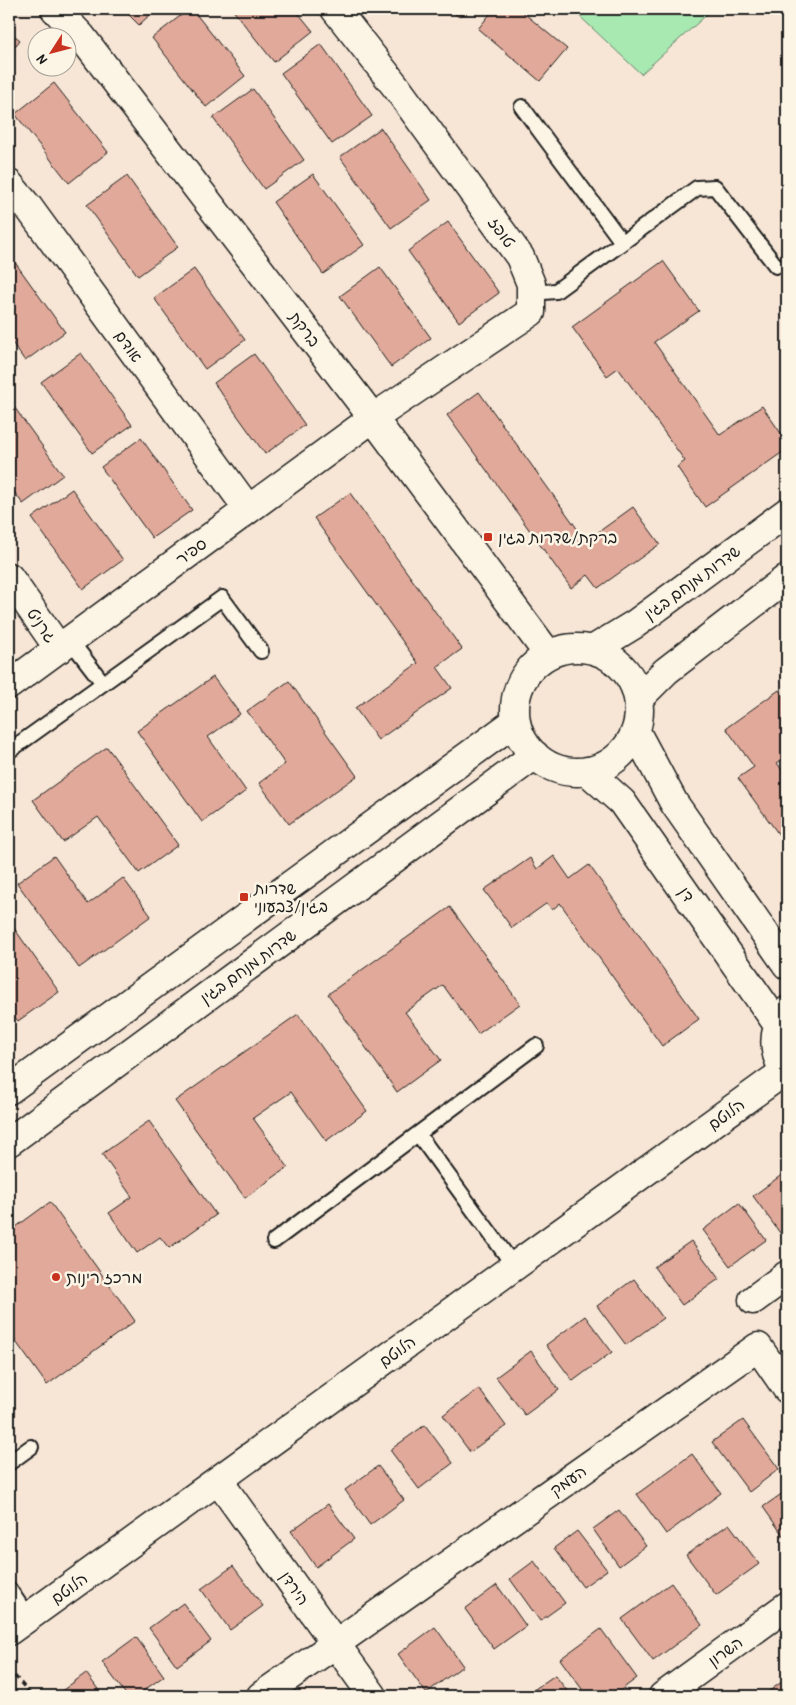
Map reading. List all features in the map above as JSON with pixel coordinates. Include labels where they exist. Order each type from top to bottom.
[{"type":"street","name":"ברקת","points":[[55,9],[81,36],[373,418],[548,654]]},
{"type":"street","name":"טופז","points":[[335,9],[397,88],[520,257],[531,284],[531,312],[373,418]]},
{"type":"street","name":"אודם","points":[[9,184],[29,208],[248,509]]},
{"type":"street","name":"ספיר","points":[[9,685],[373,418]]},
{"type":"street","name":"שדרות מנחם בגין","points":[[594,649],[635,624],[787,512]]},
{"type":"street","name":"גרניט","points":[[9,577],[64,644]]},
{"type":"street","points":[[639,698],[666,670],[787,578]]},
{"type":"street","points":[[578,647],[594,649],[610,656],[623,667],[633,682],[639,698],[636,732],[628,746],[617,758],[603,766],[587,771],[560,769],[551,766],[535,755],[523,740],[516,722],[516,702],[521,683],[532,666],[548,654],[578,647]]},
{"type":"street","points":[[9,1090],[516,722]]},
{"type":"street","points":[[636,732],[674,804],[787,965]]},
{"type":"street","name":"שדרות מנחם בגין","points":[[9,1142],[535,755]]},
{"type":"street","name":"דן","points":[[587,771],[622,802],[783,1018]]},
{"type":"street","points":[[783,1018],[775,1038],[776,1053],[786,1072]]},
{"type":"street","name":"הלוטם","points":[[18,1624],[786,1072]]},
{"type":"street","points":[[752,1300],[787,1275]]},
{"type":"street","name":"העמק","points":[[335,1644],[758,1347],[787,1389]]},
{"type":"street","name":"הירדן","points":[[218,1480],[373,1696]]},
{"type":"street","name":"השרון","points":[[663,1696],[787,1606]]},
{"type":"street","points":[[261,1696],[335,1644]]},
{"type":"lane","points":[[522,108],[622,242]]},
{"type":"lane","points":[[531,293],[556,291],[697,188],[715,187],[776,266]]},
{"type":"lane","points":[[9,751],[222,598],[262,651]]},
{"type":"lane","points":[[64,644],[103,683]]},
{"type":"lane","points":[[274,1241],[536,1046]]},
{"type":"lane","points":[[418,1134],[514,1266]]},
{"type":"lane","points":[[9,1463],[31,1447]]},
{"type":"lane","points":[[9,1590],[18,1624]]},
{"type":"path","points":[[9,1669],[32,1696]]},
{"type":"green space","points":[[572,9],[713,9],[641,74]]},
{"type":"building","points":[[123,9],[156,9],[139,25]]},
{"type":"building","points":[[189,9],[192,9],[245,76],[206,107],[152,38]]},
{"type":"building","points":[[232,9],[295,9],[313,31],[274,62]]},
{"type":"building","points":[[449,9],[466,9],[459,17]]},
{"type":"building","points":[[494,9],[519,9],[567,49],[540,81],[478,29]]},
{"type":"building","points":[[9,31],[20,40],[9,54]]},
{"type":"building","points":[[321,44],[372,116],[332,144],[281,73]]},
{"type":"building","points":[[54,83],[108,152],[69,183],[15,114]]},
{"type":"building","points":[[253,89],[304,160],[264,189],[213,118]]},
{"type":"building","points":[[381,128],[431,200],[391,228],[340,157]]},
{"type":"building","points":[[313,174],[364,245],[323,274],[273,202]]},
{"type":"building","points":[[127,176],[178,247],[138,276],[87,205]]},
{"type":"building","points":[[448,222],[499,293],[459,322],[408,251]]},
{"type":"building","points":[[14,261],[65,332],[25,361],[9,338],[9,265]]},
{"type":"building","points":[[663,261],[699,311],[654,342],[720,435],[762,406],[787,442],[787,449],[705,507],[677,467],[685,461],[618,368],[607,376],[572,327]]},
{"type":"building","points":[[380,267],[431,338],[391,367],[340,296]]},
{"type":"building","points":[[194,269],[245,340],[205,369],[154,298]]},
{"type":"building","points":[[81,353],[132,425],[92,453],[41,382]]},
{"type":"building","points":[[254,354],[305,425],[265,454],[214,383]]},
{"type":"building","points":[[479,392],[586,541],[633,507],[660,544],[598,588],[588,575],[571,588],[447,415]]},
{"type":"building","points":[[12,404],[63,475],[23,504],[9,485],[9,407]]},
{"type":"building","points":[[141,438],[192,510],[152,538],[101,467]]},
{"type":"building","points":[[72,489],[123,560],[83,589],[32,518]]},
{"type":"building","points":[[350,493],[462,649],[437,667],[452,688],[378,740],[355,708],[418,663],[314,518]]},
{"type":"building","points":[[213,677],[240,714],[208,737],[246,791],[202,822],[137,731]]},
{"type":"building","points":[[289,681],[357,776],[289,824],[259,783],[285,764],[247,711]]},
{"type":"building","points":[[779,690],[787,702],[787,756],[777,763],[787,777],[787,846],[738,778],[754,767],[726,728]]},
{"type":"building","points":[[107,747],[178,845],[139,873],[98,817],[63,842],[33,800]]},
{"type":"building","points":[[54,856],[88,904],[123,878],[151,916],[79,968],[17,883]]},
{"type":"building","points":[[554,856],[570,879],[589,865],[699,1019],[662,1046],[560,903],[552,910],[547,903],[512,928],[484,890],[530,858],[537,869]]},
{"type":"building","points":[[450,907],[520,1004],[478,1034],[443,985],[405,1012],[441,1060],[397,1092],[328,994]]},
{"type":"building","points":[[9,921],[59,992],[18,1021],[9,1010]]},
{"type":"building","points":[[298,1014],[367,1111],[326,1141],[291,1092],[253,1118],[288,1167],[245,1198],[175,1101]]},
{"type":"building","points":[[149,1121],[216,1215],[169,1248],[160,1237],[137,1253],[109,1213],[132,1197],[102,1154]]},
{"type":"building","points":[[787,1171],[787,1227],[780,1233],[753,1196]]},
{"type":"building","name":"מרכז רינות","points":[[50,1202],[135,1321],[47,1385],[9,1332],[9,1232]]},
{"type":"building","points":[[739,1203],[766,1240],[730,1266],[703,1230]]},
{"type":"building","points":[[691,1241],[719,1279],[682,1305],[654,1267]]},
{"type":"building","points":[[634,1279],[663,1318],[626,1345],[597,1306]]},
{"type":"building","points":[[585,1316],[612,1352],[573,1381],[546,1345]]},
{"type":"building","points":[[531,1351],[559,1390],[525,1415],[496,1377]]},
{"type":"building","points":[[479,1389],[506,1426],[470,1452],[443,1415]]},
{"type":"building","points":[[743,1420],[779,1469],[749,1492],[712,1442]]},
{"type":"building","points":[[425,1425],[453,1463],[419,1489],[390,1450]]},
{"type":"building","points":[[692,1454],[721,1493],[666,1534],[637,1494]]},
{"type":"building","points":[[378,1466],[404,1500],[370,1525],[345,1490]]},
{"type":"building","points":[[787,1490],[787,1541],[763,1507]]},
{"type":"building","points":[[328,1504],[354,1539],[316,1567],[291,1531]]},
{"type":"building","points":[[619,1510],[646,1546],[619,1566],[593,1529]]},
{"type":"building","points":[[729,1524],[759,1564],[716,1595],[686,1555]]},
{"type":"building","points":[[577,1531],[607,1570],[583,1587],[554,1548]]},
{"type":"building","points":[[534,1561],[565,1603],[540,1621],[510,1579]]},
{"type":"building","points":[[233,1566],[263,1606],[230,1630],[201,1589]]},
{"type":"building","points":[[671,1583],[702,1625],[653,1661],[622,1619]]},
{"type":"building","points":[[497,1585],[526,1626],[494,1649],[465,1609]]},
{"type":"building","points":[[183,1603],[211,1641],[177,1666],[149,1628]]},
{"type":"building","points":[[435,1627],[463,1666],[426,1693],[398,1654]]},
{"type":"building","points":[[601,1629],[637,1678],[613,1696],[587,1696],[560,1659]]},
{"type":"building","points":[[136,1637],[164,1676],[136,1696],[127,1696],[102,1662]]},
{"type":"building","points":[[86,1673],[103,1696],[55,1696]]},
{"type":"building","points":[[555,1675],[571,1696],[525,1696]]},
{"type":"building","points":[[787,1678],[787,1696],[764,1695]]},
{"type":"place","name":"ברקת/שדרות בגין","points":[[488,537]]},
{"type":"place","name":"שדרות בגין/צבעוני","points":[[244,897]]},
{"type":"place","name":"מרכז רינות","points":[[56,1277]]}]
